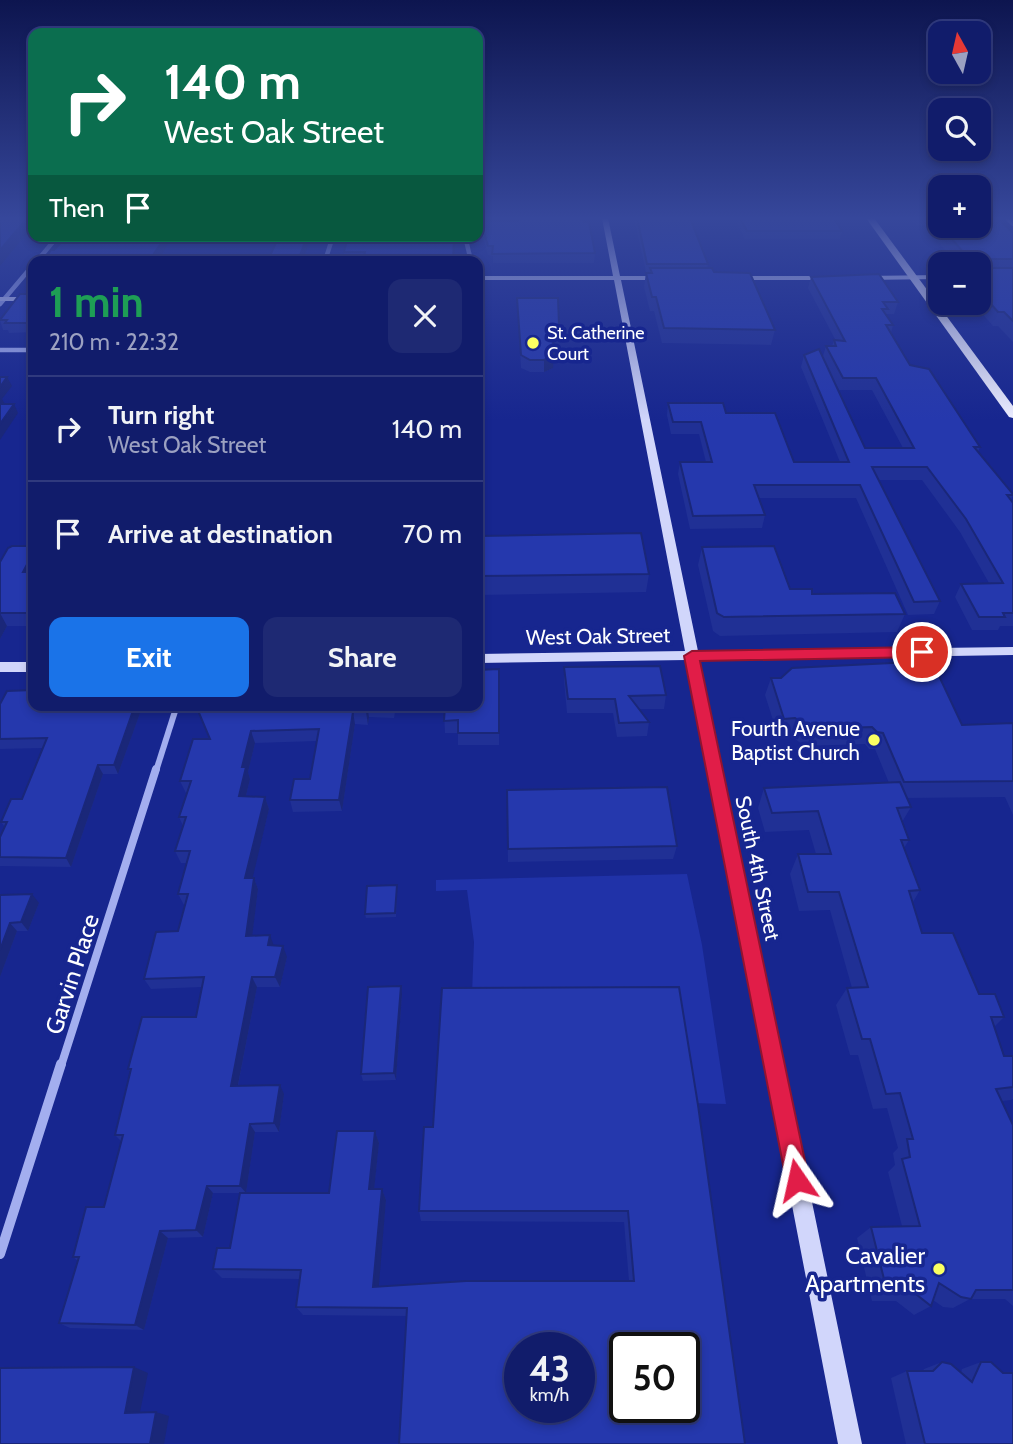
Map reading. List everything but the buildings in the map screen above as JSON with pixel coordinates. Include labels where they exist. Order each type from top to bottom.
[{"type":"main road","name":"South 4th Street","points":[[618,285],[850,1444]]},
{"type":"main road","points":[[919,285],[1013,414]]},
{"type":"main road","points":[[1,301],[28,299]]},
{"type":"main road","name":"West Oak Street","points":[[483,659],[1013,650]]},
{"type":"main road","points":[[0,667],[28,667]]},
{"type":"street","points":[[1,301],[15,285]]},
{"type":"street","points":[[0,350],[28,350]]},
{"type":"street","name":"Garvin Place","points":[[0,1254],[175,711]]},
{"type":"shaded area","points":[[687,874],[702,945],[726,1104],[693,1103],[472,994],[474,942],[467,890],[436,891],[436,880]]},
{"type":"place","name":"St. Catherine Court","points":[[533,343]]},
{"type":"place","name":"Fourth Avenue Baptist Church","points":[[874,740]]},
{"type":"place","name":"Cavalier Apartments","points":[[939,1269]]},
{"type":"route","points":[[797,1180],[692,656],[922,652]]}]
